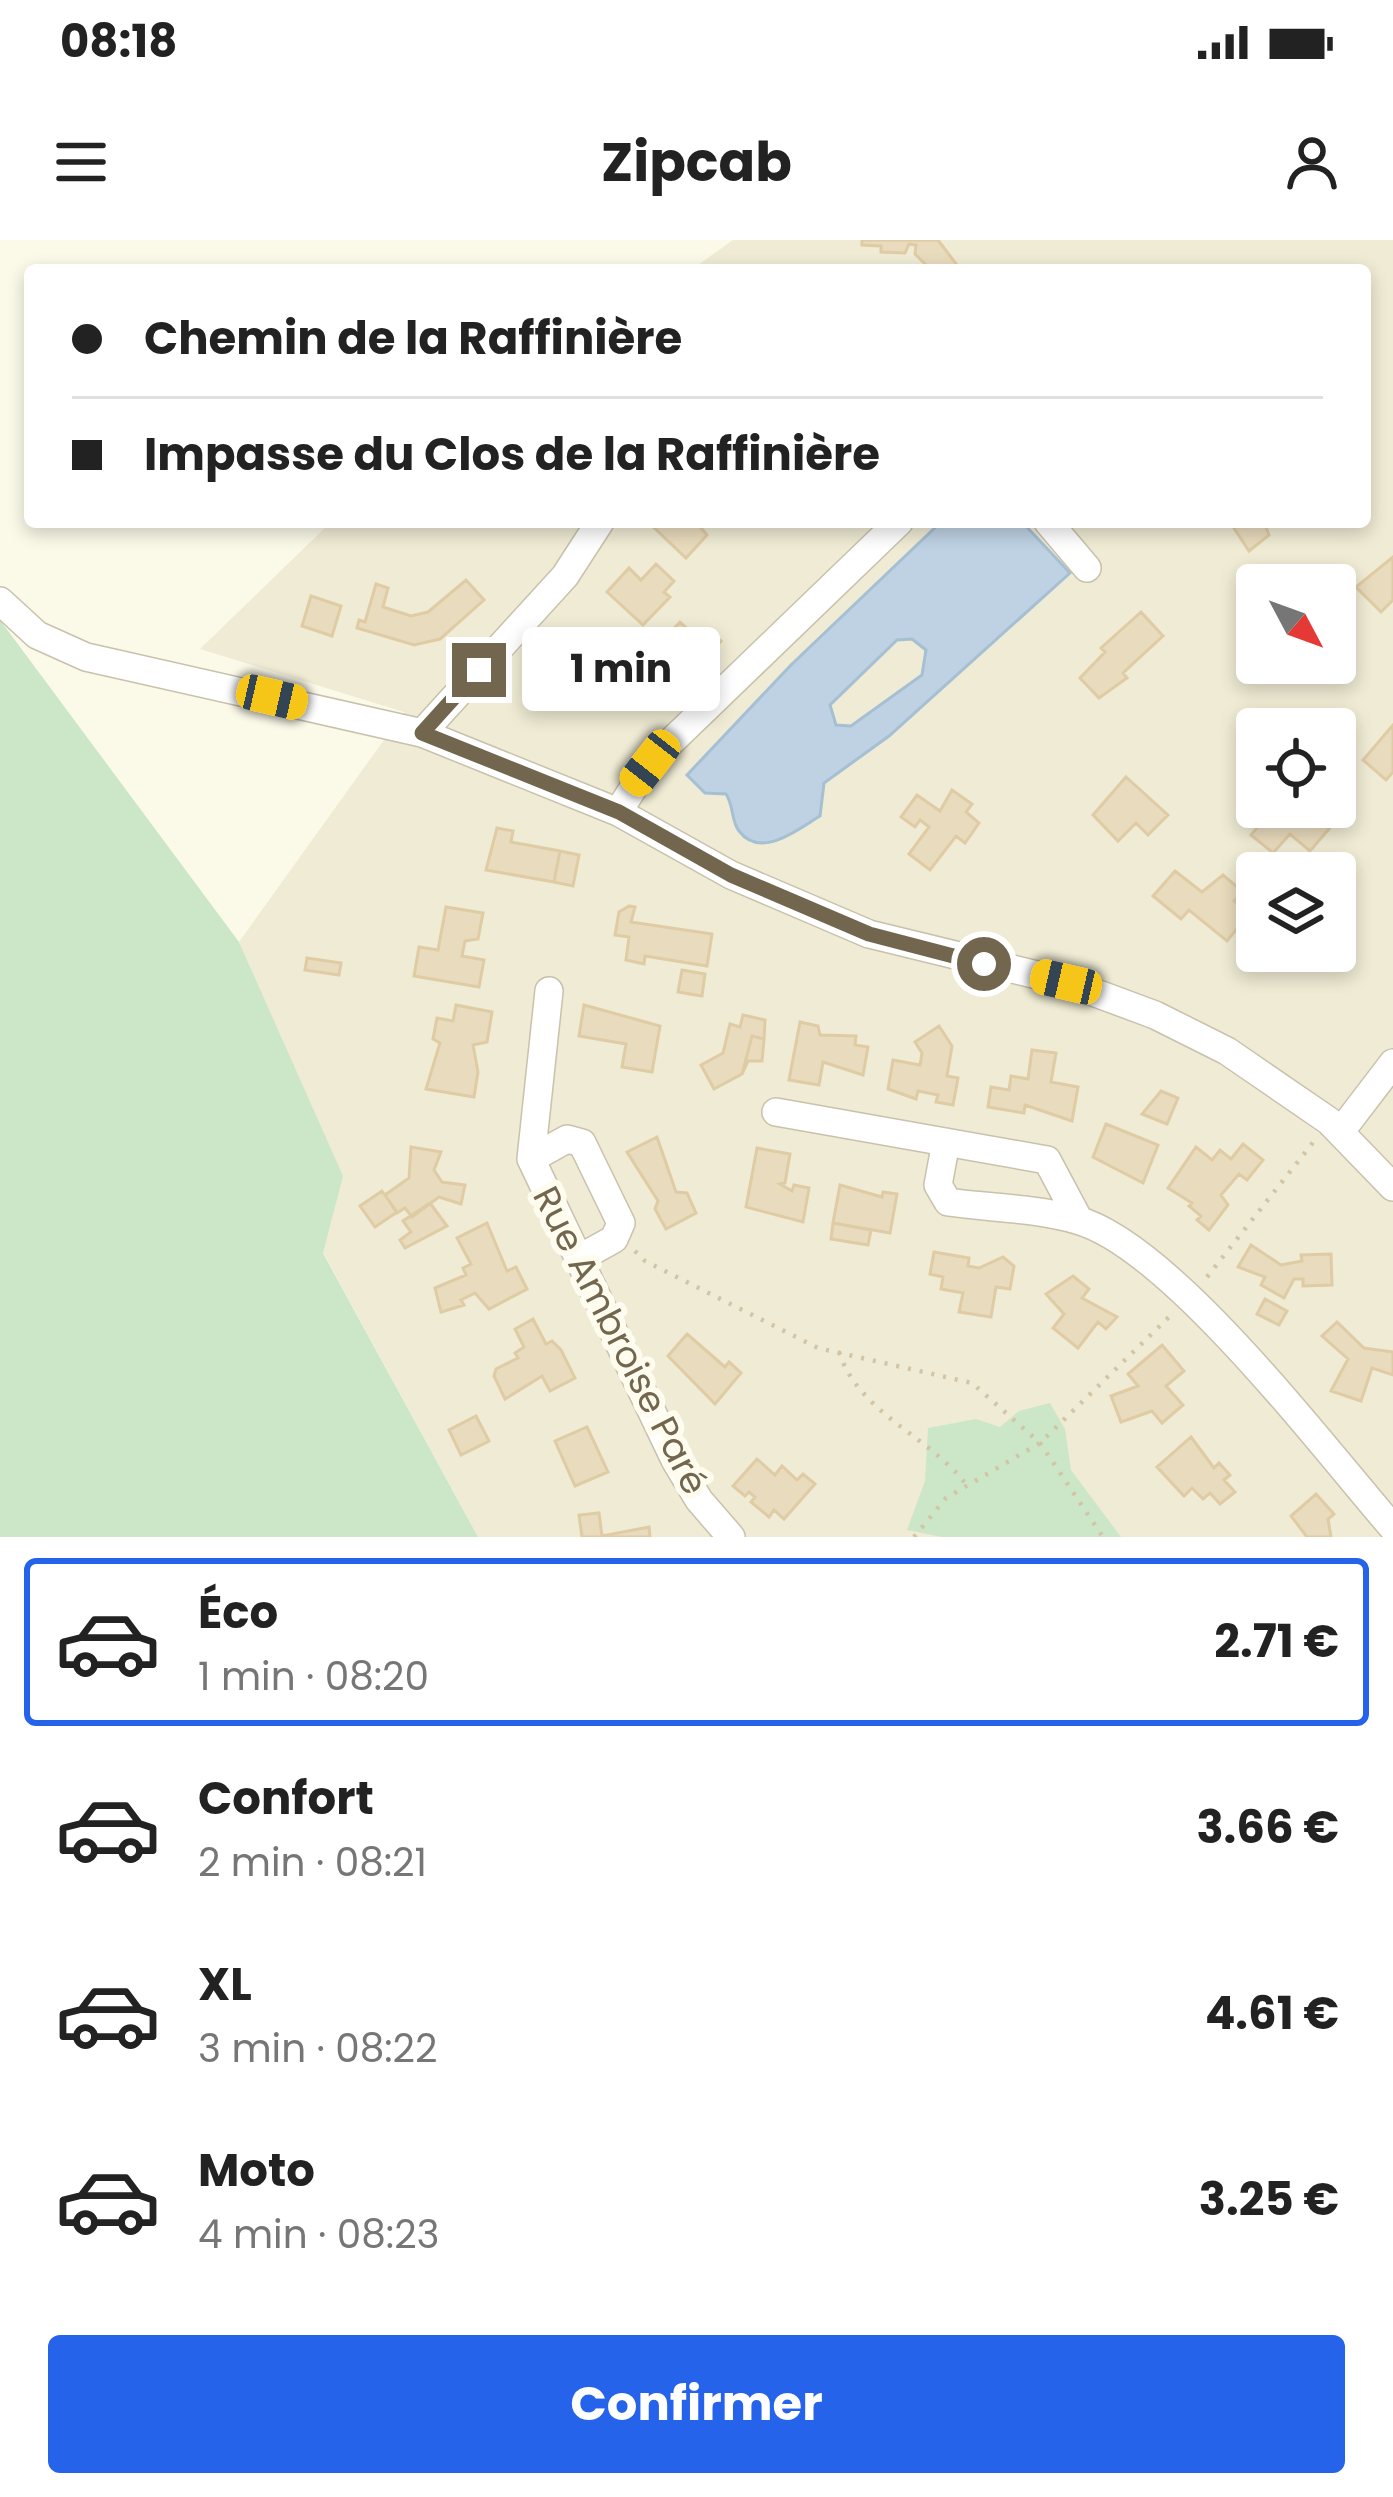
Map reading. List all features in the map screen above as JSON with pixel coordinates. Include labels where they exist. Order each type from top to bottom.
[{"type":"street","points":[[422,733],[565,576],[596,528]]},
{"type":"street","points":[[619,812],[650,763],[893,528]]},
{"type":"street","points":[[1053,528],[1087,568]]},
{"type":"street","points":[[0,601],[37,635],[86,657],[422,733],[619,812],[731,875],[869,934],[1066,982],[1155,1016],[1227,1052],[1335,1126],[1393,1186]]},
{"type":"street","name":"Rue Ambroise Paré","points":[[549,991],[531,1159],[675,1460],[699,1500],[731,1537]]},
{"type":"street","points":[[1335,1126],[1393,1064]]},
{"type":"street","points":[[776,1112],[1047,1160],[1079,1220]]},
{"type":"street","points":[[531,1159],[567,1139],[582,1143],[621,1232],[578,1259]]},
{"type":"street","points":[[946,1142],[938,1185],[948,1202],[1079,1220],[1142,1255],[1189,1297],[1393,1528]]},
{"type":"path","points":[[914,1537],[946,1498],[1040,1443],[1189,1297],[1335,1126]]},
{"type":"path","points":[[621,1232],[644,1262],[777,1330],[839,1352],[959,1377],[1040,1443],[1103,1537]]},
{"type":"path","points":[[839,1352],[857,1390],[948,1462],[966,1484]]},
{"type":"shaded area","points":[[733,240],[1393,240],[1393,1537],[478,1537],[323,1252],[338,1176],[239,942],[404,712],[200,649],[325,528],[1371,528],[1371,264],[699,264]]},
{"type":"green space","points":[[0,620],[239,942],[343,1176],[323,1253],[478,1537],[0,1537]]},
{"type":"green space","points":[[1050,1403],[1065,1429],[1071,1470],[1121,1537],[942,1537],[907,1530],[925,1481],[928,1428],[976,1419],[1000,1427],[1019,1411]]},
{"type":"water","points":[[935,528],[1028,528],[1070,573],[889,736],[824,783],[820,816],[791,834],[768,842],[748,839],[735,823],[726,794],[705,793],[687,775],[791,665]],"holes":[[[912,639],[926,650],[922,675],[851,726],[836,725],[830,705],[897,640]]]},
{"type":"building","points":[[862,240],[938,240],[956,264],[925,264],[915,254],[916,245],[909,244],[905,253],[862,245]]},
{"type":"building","points":[[654,528],[701,528],[707,535],[686,558]]},
{"type":"building","points":[[1234,528],[1266,528],[1269,535],[1249,551]]},
{"type":"building","points":[[1393,557],[1393,600],[1381,612],[1356,587]]},
{"type":"building","points":[[656,564],[674,581],[664,592],[670,597],[643,625],[607,592],[629,568],[641,580]]},
{"type":"building","points":[[466,580],[484,600],[440,639],[414,645],[357,628],[359,620],[365,622],[376,584],[388,588],[383,607],[411,616],[428,612]]},
{"type":"building","points":[[311,596],[341,606],[332,636],[302,626]]},
{"type":"building","points":[[1141,612],[1163,636],[1123,673],[1127,678],[1099,698],[1080,678],[1105,652],[1101,648]]},
{"type":"building","points":[[680,622],[699,640],[709,630],[721,641],[690,674],[677,662],[669,670],[650,653]]},
{"type":"building","points":[[567,643],[610,677],[590,702],[546,670]]},
{"type":"building","points":[[1393,725],[1393,772],[1386,780],[1363,760]]},
{"type":"building","points":[[1126,777],[1168,815],[1148,835],[1136,823],[1118,841],[1093,815]]},
{"type":"building","points":[[952,790],[972,804],[966,812],[979,823],[965,843],[956,836],[930,870],[909,854],[929,827],[920,820],[915,827],[901,817],[917,795],[940,811]]},
{"type":"building","points":[[497,828],[513,831],[511,842],[560,851],[554,882],[486,870]]},
{"type":"building","points":[[1257,828],[1329,829],[1310,851],[1290,834],[1274,852],[1251,835]]},
{"type":"building","points":[[560,851],[579,855],[573,886],[554,882]]},
{"type":"building","points":[[1175,871],[1202,892],[1223,875],[1236,886],[1236,930],[1227,941],[1189,910],[1181,919],[1153,896]]},
{"type":"building","points":[[446,907],[483,913],[478,939],[465,941],[462,956],[484,960],[479,987],[414,976],[419,947],[438,950]]},
{"type":"building","points":[[635,907],[631,922],[712,934],[707,966],[645,956],[644,964],[626,960],[629,937],[615,935],[619,912]]},
{"type":"building","points":[[307,958],[341,963],[339,975],[305,970]]},
{"type":"building","points":[[682,970],[705,974],[702,996],[678,992]]},
{"type":"building","points":[[456,1005],[492,1012],[487,1042],[473,1045],[478,1072],[474,1097],[426,1089],[440,1043],[433,1039],[437,1018],[453,1021]]},
{"type":"building","points":[[584,1005],[660,1026],[652,1072],[622,1067],[626,1044],[579,1036]]},
{"type":"building","points":[[743,1015],[765,1020],[764,1039],[752,1036],[742,1074],[714,1089],[701,1065],[723,1053],[730,1024],[740,1027]]},
{"type":"building","points":[[800,1022],[818,1026],[820,1035],[856,1036],[855,1045],[868,1047],[863,1075],[823,1062],[819,1085],[789,1080]]},
{"type":"building","points":[[939,1026],[952,1046],[947,1076],[958,1078],[953,1105],[936,1102],[938,1095],[918,1091],[916,1099],[888,1089],[893,1060],[920,1065],[922,1053],[915,1042]]},
{"type":"building","points":[[752,1036],[764,1039],[762,1061],[748,1061],[742,1074]]},
{"type":"building","points":[[1032,1050],[1056,1053],[1051,1082],[1078,1087],[1072,1121],[1025,1105],[1024,1113],[988,1107],[991,1087],[1009,1090],[1011,1076],[1028,1079]]},
{"type":"building","points":[[1161,1091],[1178,1098],[1167,1124],[1142,1114]]},
{"type":"building","points":[[1106,1124],[1158,1145],[1143,1183],[1093,1157]]},
{"type":"building","points":[[657,1137],[676,1192],[687,1193],[696,1213],[666,1229],[655,1209],[658,1201],[627,1152]]},
{"type":"building","points":[[1243,1144],[1263,1160],[1247,1180],[1239,1174],[1221,1195],[1228,1205],[1209,1230],[1197,1220],[1201,1216],[1189,1206],[1192,1203],[1168,1188],[1196,1147],[1212,1160],[1220,1150],[1231,1159]]},
{"type":"building","points":[[411,1147],[441,1152],[434,1170],[442,1182],[465,1185],[461,1204],[439,1197],[412,1217],[405,1208],[397,1213],[385,1195],[409,1178]]},
{"type":"building","points":[[757,1148],[790,1154],[785,1183],[780,1184],[792,1191],[794,1185],[809,1188],[803,1222],[746,1207]]},
{"type":"building","points":[[840,1185],[882,1197],[883,1192],[897,1194],[890,1233],[833,1223]]},
{"type":"building","points":[[382,1191],[397,1212],[375,1227],[360,1206]]},
{"type":"building","points":[[430,1203],[447,1226],[405,1248],[400,1240],[411,1232],[403,1221]]},
{"type":"building","points":[[487,1223],[507,1271],[516,1267],[527,1289],[489,1309],[475,1293],[461,1300],[464,1305],[441,1312],[435,1288],[466,1275],[463,1268],[471,1264],[457,1238]]},
{"type":"building","points":[[833,1223],[871,1230],[868,1245],[831,1239]]},
{"type":"building","points":[[1251,1245],[1281,1265],[1302,1261],[1301,1255],[1331,1254],[1332,1285],[1303,1286],[1303,1279],[1294,1279],[1284,1298],[1261,1285],[1265,1277],[1238,1267]]},
{"type":"building","points":[[934,1252],[969,1258],[968,1266],[979,1268],[1003,1257],[1014,1266],[1010,1289],[996,1287],[991,1317],[959,1312],[963,1293],[941,1289],[943,1277],[930,1274]]},
{"type":"building","points":[[1073,1276],[1089,1289],[1082,1298],[1117,1317],[1106,1329],[1098,1322],[1078,1348],[1053,1328],[1064,1314],[1046,1294]]},
{"type":"building","points":[[1265,1299],[1287,1311],[1279,1325],[1257,1314]]},
{"type":"building","points":[[533,1319],[546,1344],[552,1341],[561,1350],[575,1378],[550,1391],[542,1376],[505,1399],[494,1376],[496,1369],[518,1358],[515,1353],[524,1347],[515,1329]]},
{"type":"building","points":[[1337,1322],[1364,1348],[1393,1352],[1393,1375],[1372,1368],[1361,1401],[1331,1391],[1348,1359],[1322,1336]]},
{"type":"building","points":[[687,1334],[725,1367],[729,1362],[741,1373],[715,1404],[668,1356]]},
{"type":"building","points":[[1162,1345],[1184,1371],[1166,1386],[1183,1405],[1162,1423],[1152,1411],[1121,1422],[1111,1396],[1138,1386],[1128,1374]]},
{"type":"building","points":[[476,1416],[489,1441],[461,1455],[449,1430]]},
{"type":"building","points":[[587,1427],[608,1472],[575,1486],[555,1441]]},
{"type":"building","points":[[1191,1437],[1214,1468],[1219,1463],[1230,1475],[1224,1480],[1235,1492],[1220,1504],[1210,1493],[1203,1499],[1192,1488],[1184,1496],[1157,1467]]},
{"type":"building","points":[[757,1459],[775,1475],[782,1466],[797,1480],[803,1474],[815,1484],[784,1519],[774,1510],[769,1517],[751,1502],[755,1497],[733,1486]]},
{"type":"building","points":[[1316,1494],[1334,1514],[1328,1519],[1331,1537],[1307,1537],[1291,1516]]},
{"type":"building","points":[[599,1513],[602,1536],[649,1527],[650,1537],[582,1537],[579,1515]]},
{"type":"route","points":[[479,670],[422,733],[619,812],[731,875],[869,934],[984,964]]}]
